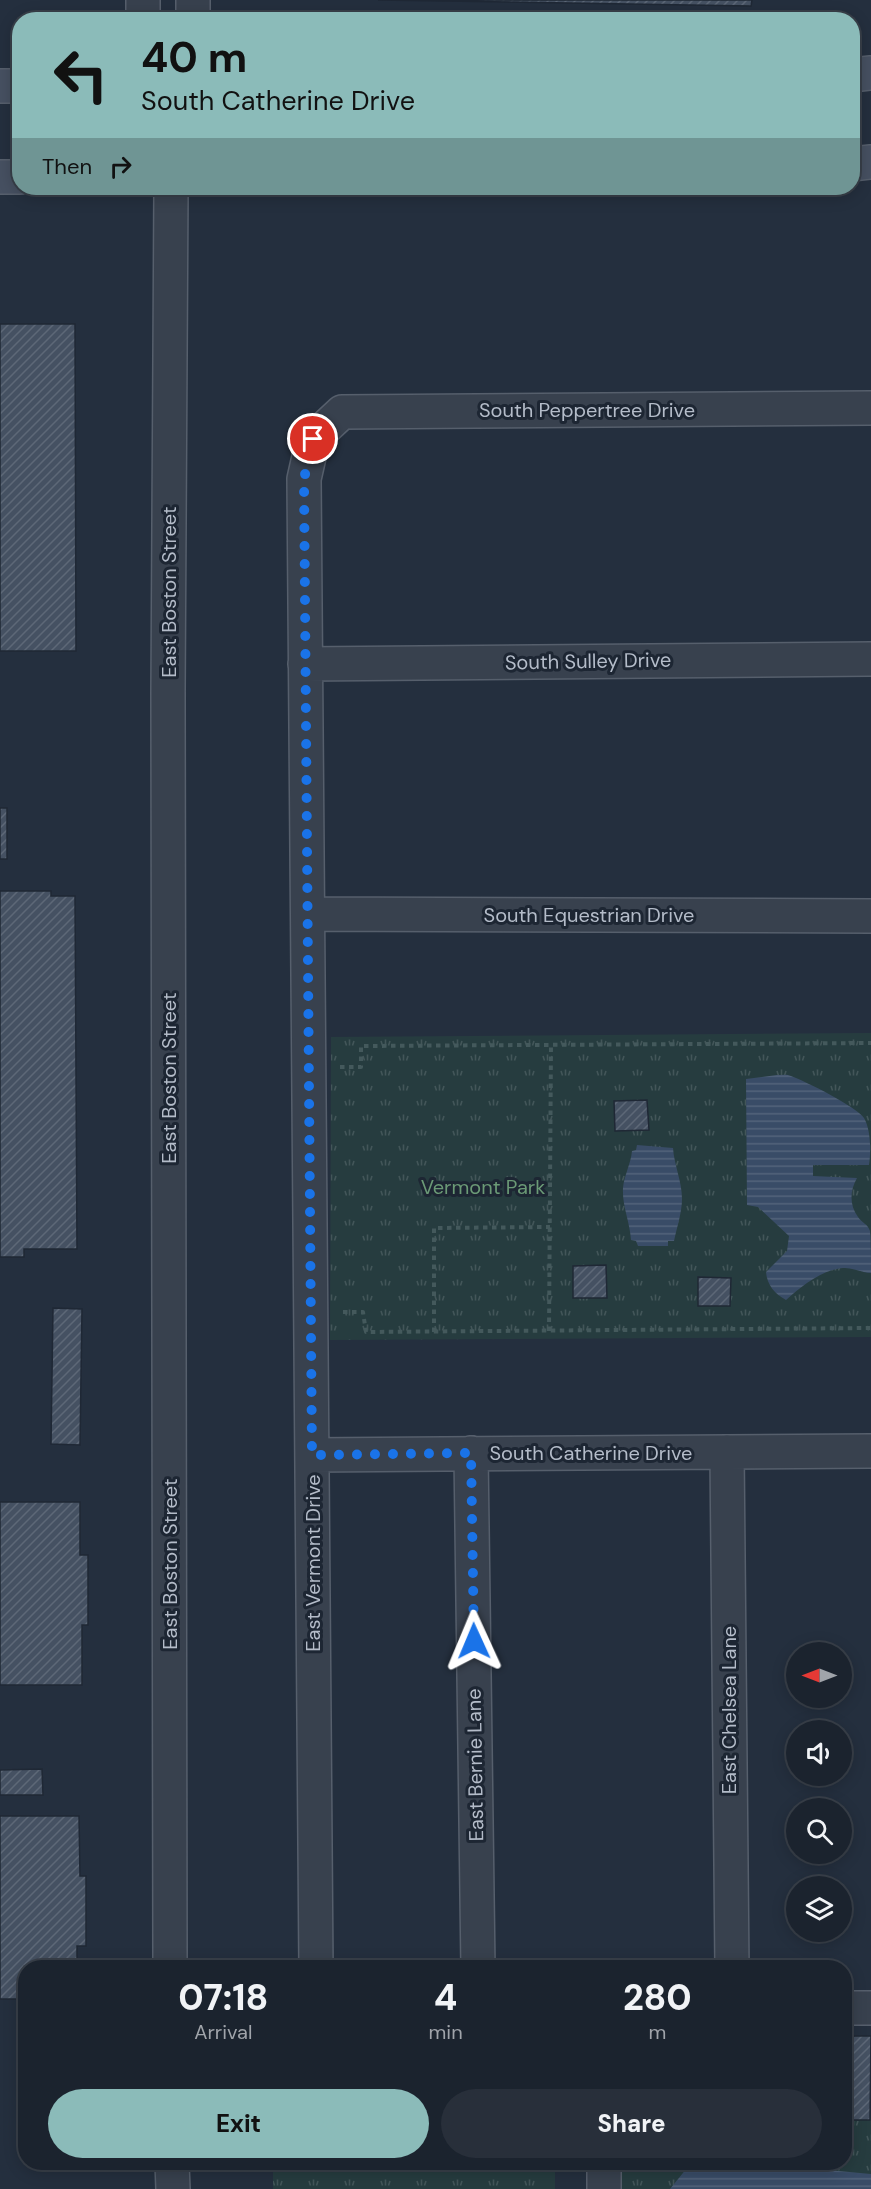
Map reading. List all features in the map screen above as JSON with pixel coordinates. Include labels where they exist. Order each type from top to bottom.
[{"type":"street","name":"East Boston Street","points":[[170,1960],[168,692],[171,195]]},
{"type":"street","name":"South Peppertree Drive","points":[[313,439],[342,412],[871,408]]},
{"type":"street","name":"East Vermont Drive","points":[[313,439],[304,479],[315,1960]]},
{"type":"street","name":"South Sulley Drive","points":[[305,664],[871,659]]},
{"type":"street","name":"South Equestrian Drive","points":[[308,914],[871,916]]},
{"type":"street","name":"South Catherine Drive","points":[[312,1455],[871,1451]]},
{"type":"street","name":"East Chelsea Lane","points":[[727,1452],[732,1960]]},
{"type":"street","name":"East Bernie Lane","points":[[471,1453],[478,1960]]},
{"type":"street","points":[[852,2008],[871,2008]]},
{"type":"street","points":[[172,2170],[173,2189]]},
{"type":"street","points":[[604,2170],[604,2189]]},
{"type":"path","points":[[339,1067],[361,1067],[361,1046],[871,1043]]},
{"type":"path","points":[[549,1331],[551,1045]]},
{"type":"path","points":[[434,1332],[434,1228],[550,1227]]},
{"type":"path","points":[[340,1312],[363,1312],[366,1332],[871,1328]]},
{"type":"green space","name":"Vermont Park","points":[[871,1033],[871,1337],[330,1340],[331,1037]]},
{"type":"green space","points":[[852,2113],[871,2113],[871,2189],[621,2189],[621,2170],[852,2170]]},
{"type":"green space","points":[[273,2170],[555,2170],[555,2189],[273,2189]]},
{"type":"water","points":[[789,1075],[807,1083],[842,1101],[859,1113],[866,1123],[870,1148],[869,1165],[813,1165],[813,1176],[857,1178],[852,1192],[852,1203],[858,1217],[870,1231],[871,1273],[846,1268],[835,1269],[812,1280],[786,1300],[772,1289],[766,1272],[787,1251],[789,1236],[758,1207],[747,1205],[746,1079]]},
{"type":"water","points":[[637,1145],[673,1148],[682,1192],[682,1204],[674,1241],[668,1241],[668,1246],[638,1246],[636,1241],[631,1240],[623,1188],[632,1151],[636,1150]]},
{"type":"water","points":[[685,2170],[827,2170],[871,2174],[871,2189],[670,2189]]},
{"type":"building","points":[[378,0],[752,0],[751,6]]},
{"type":"building","points":[[0,324],[75,324],[76,651],[0,651]]},
{"type":"building","points":[[0,808],[7,808],[7,859],[0,859]]},
{"type":"building","points":[[0,891],[51,891],[51,896],[75,896],[77,1249],[24,1249],[24,1257],[0,1257]]},
{"type":"building","points":[[647,1100],[649,1130],[615,1131],[614,1101]]},
{"type":"building","points":[[606,1265],[607,1298],[573,1298],[573,1266]]},
{"type":"building","points":[[698,1277],[731,1278],[730,1306],[698,1306]]},
{"type":"building","points":[[53,1308],[82,1309],[80,1445],[51,1444]]},
{"type":"building","points":[[0,1502],[80,1502],[80,1555],[88,1555],[88,1625],[82,1625],[82,1685],[0,1685]]},
{"type":"building","points":[[42,1769],[43,1795],[0,1795],[0,1770]]},
{"type":"building","points":[[0,1816],[79,1816],[80,1876],[86,1876],[86,1946],[77,1946],[77,1960],[18,1960],[18,1999],[0,1999]]},
{"type":"building","points":[[871,2036],[870,2120],[852,2120],[852,2037]]},
{"type":"route","points":[[313,439],[304,479],[312,1455],[471,1453],[474,1641]]}]
